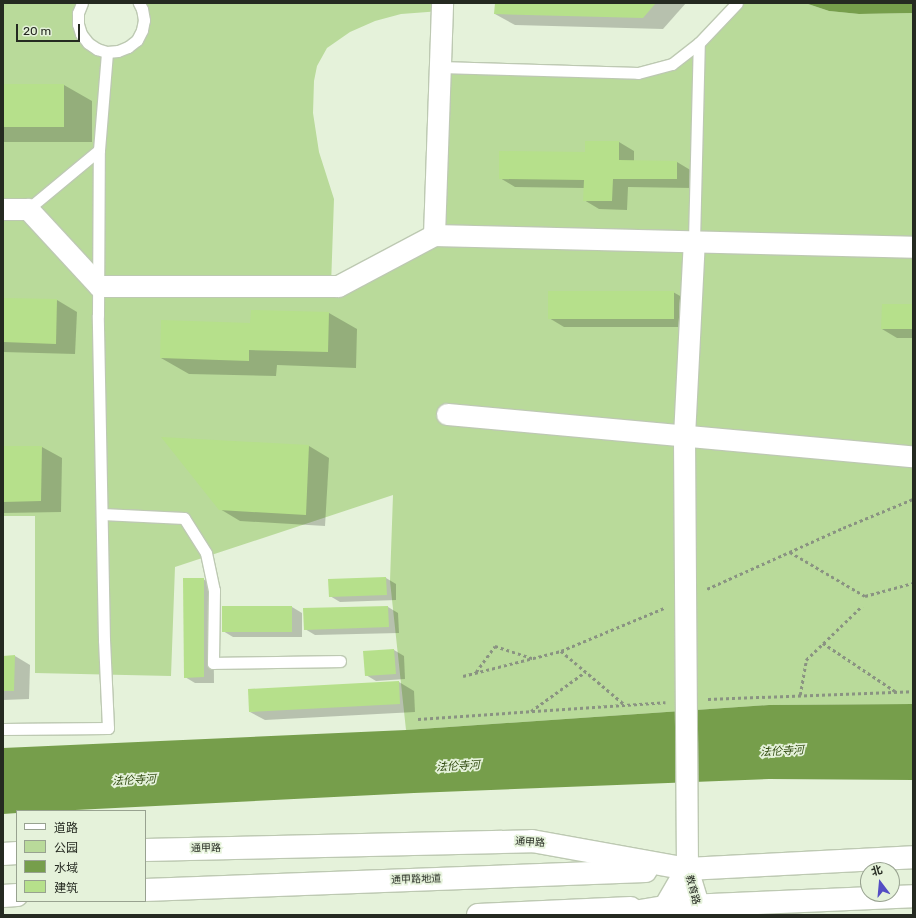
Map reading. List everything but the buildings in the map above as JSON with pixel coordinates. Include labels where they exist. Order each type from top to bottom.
[{"type":"main road","name":"通甲路","points":[[146,850],[532,841],[687,869],[913,858]]},
{"type":"main road","points":[[3,854],[16,853]]},
{"type":"main road","name":"通甲路地道","points":[[146,890],[687,869]]},
{"type":"main road","name":"教育路","points":[[687,869],[698,910]]},
{"type":"main road","name":"教育路","points":[[665,911],[687,869]]},
{"type":"main road","points":[[3,896],[16,895]]},
{"type":"main road","points":[[478,915],[698,910],[913,896]]},
{"type":"main road","points":[[616,915],[665,911]]},
{"type":"street","points":[[434,235],[442,3]]},
{"type":"street","points":[[3,209],[28,209],[99,286],[338,286],[434,235],[913,247]]},
{"type":"street","points":[[687,869],[684,436],[694,242]]},
{"type":"street","points":[[447,414],[913,456]]},
{"type":"lane","points":[[82,3],[78,13],[78,24],[81,34],[88,43],[97,49],[107,52],[118,51],[128,47],[137,40],[142,30],[144,20],[139,3]]},
{"type":"lane","points":[[440,67],[638,73],[672,64],[699,43],[737,3]]},
{"type":"lane","points":[[694,242],[699,43]]},
{"type":"lane","points":[[3,729],[108,728],[104,640],[99,286],[100,150],[107,52]]},
{"type":"lane","points":[[28,209],[100,150]]},
{"type":"lane","points":[[102,514],[184,518],[206,552],[214,590],[213,664],[340,661]]},
{"type":"path","points":[[705,590],[913,499]]},
{"type":"path","points":[[790,552],[865,596],[913,583]]},
{"type":"path","points":[[463,676],[561,651],[669,606]]},
{"type":"path","points":[[800,695],[806,660],[862,606]]},
{"type":"path","points":[[823,643],[895,691]]},
{"type":"path","points":[[475,673],[494,646],[534,658]]},
{"type":"path","points":[[561,651],[624,704]]},
{"type":"path","points":[[531,711],[585,672]]},
{"type":"green space","points":[[3,3],[82,3],[78,13],[88,43],[118,51],[142,30],[139,3],[442,3],[441,11],[401,14],[375,21],[350,32],[327,48],[317,66],[314,81],[313,113],[319,152],[334,199],[331,286],[434,235],[440,67],[638,73],[672,64],[737,3],[805,3],[829,11],[859,14],[913,13],[913,704],[769,705],[406,730],[390,581],[393,495],[175,567],[171,676],[35,673],[35,516],[3,516]]},
{"type":"water","points":[[805,3],[913,3],[913,13],[859,14],[829,11]]},
{"type":"water","name":"法伦寺河","points":[[913,704],[913,780],[769,779],[414,793],[75,810],[16,810],[16,813],[3,814],[3,748],[406,730],[769,705]]}]
